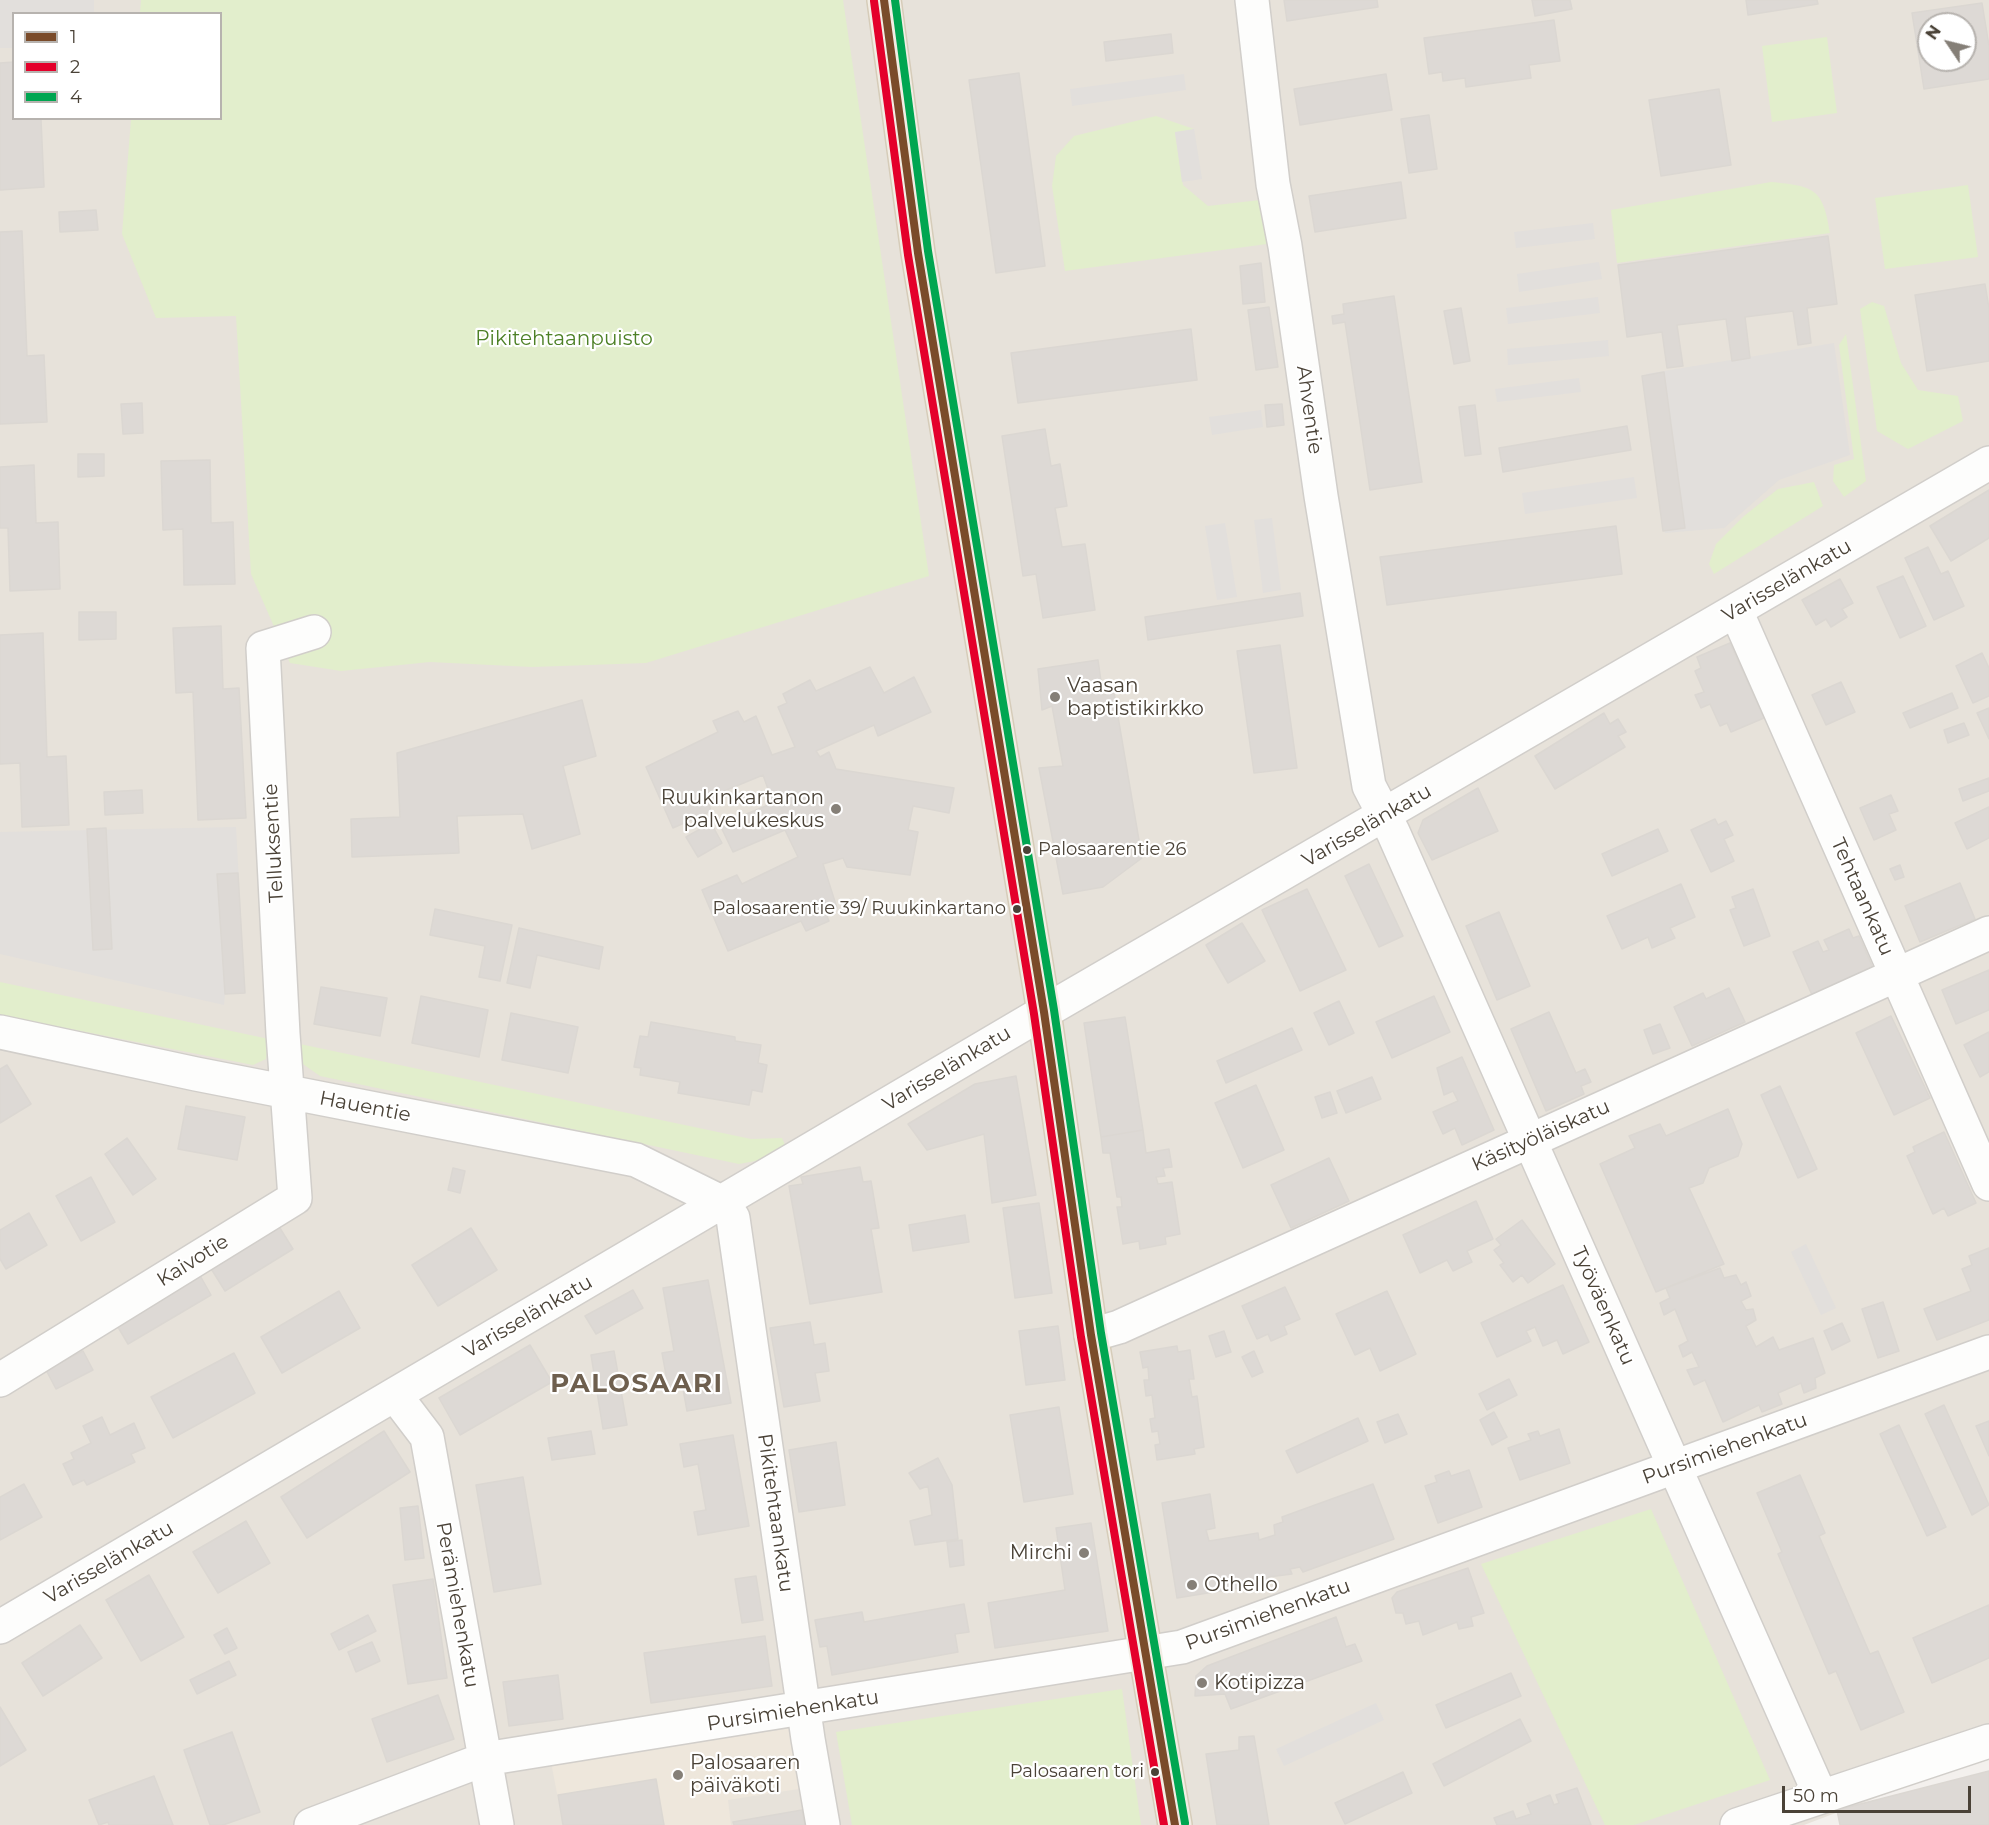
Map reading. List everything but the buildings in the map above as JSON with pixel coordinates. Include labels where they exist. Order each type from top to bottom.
[{"type":"main road","points":[[884,0],[918,253],[1044,1012],[1091,1335],[1148,1653],[1175,1825]]},
{"type":"street","name":"Ahventie","points":[[1252,0],[1273,184],[1285,246],[1321,496],[1369,786],[1384,816]]},
{"type":"street","name":"Varisselänkatu","points":[[0,1627],[1044,1012],[1989,462]]},
{"type":"street","name":"Tehtaankatu","points":[[1736,610],[1989,1184]]},
{"type":"street","name":"Telluksentie","points":[[289,1092],[283,1034],[263,648],[314,632]]},
{"type":"street","name":"Työväenkatu","points":[[1384,816],[1821,1797]]},
{"type":"street","name":"Käsityöläiskatu","points":[[1091,1335],[1119,1327],[1989,933]]},
{"type":"street","name":"Hauentie","points":[[0,1032],[289,1092],[636,1160],[723,1203]]},
{"type":"street","name":"Kaivotie","points":[[0,1380],[296,1198],[289,1092]]},
{"type":"street","name":"Pikitehtaankatu","points":[[723,1203],[733,1218],[804,1710],[823,1825]]},
{"type":"street","name":"Pursimiehenkatu","points":[[311,1825],[485,1759],[804,1710],[1191,1645],[1989,1352]]},
{"type":"street","name":"Perämiehenkatu","points":[[394,1395],[427,1437],[497,1825]]},
{"type":"street","points":[[1737,1825],[1989,1741]]},
{"type":"shaded area","points":[[0,0],[1989,0],[1989,1755],[1804,1825],[0,1825]]},
{"type":"shaded area","points":[[0,0],[94,0],[94,12],[12,12],[12,48],[0,48]]},
{"type":"shaded area","points":[[1184,74],[1186,90],[1072,106],[1070,89]]},
{"type":"shaded area","points":[[1194,129],[1202,179],[1182,182],[1175,132]]},
{"type":"shaded area","points":[[1593,223],[1595,239],[1516,248],[1514,232]]},
{"type":"shaded area","points":[[1599,262],[1602,279],[1519,292],[1517,274]]},
{"type":"shaded area","points":[[1598,297],[1600,313],[1508,324],[1506,308]]},
{"type":"shaded area","points":[[1608,340],[1609,356],[1508,365],[1507,349]]},
{"type":"shaded area","points":[[1834,343],[1850,455],[1779,480],[1724,528],[1665,533],[1646,374]]},
{"type":"shaded area","points":[[1579,378],[1581,392],[1497,402],[1495,389]]},
{"type":"shaded area","points":[[1261,410],[1263,427],[1212,435],[1209,417]]},
{"type":"shaded area","points":[[1634,477],[1637,498],[1525,514],[1522,493]]},
{"type":"shaded area","points":[[1272,518],[1281,590],[1263,593],[1254,520]]},
{"type":"shaded area","points":[[1225,523],[1237,597],[1217,600],[1205,526]]},
{"type":"shaded area","points":[[236,827],[245,993],[225,994],[224,1005],[0,954],[0,832]]},
{"type":"shaded area","points":[[1806,1244],[1836,1308],[1821,1315],[1791,1252]]},
{"type":"shaded area","points":[[1376,1703],[1384,1720],[1284,1766],[1276,1749]]},
{"type":"shaded area","name":"Palosaaren päiväkoti","points":[[794,1728],[805,1788],[728,1800],[731,1825],[563,1825],[551,1762]]},
{"type":"green space","name":"Pikitehtaanpuisto","points":[[141,0],[843,0],[929,576],[646,663],[532,667],[430,662],[341,671],[290,663],[251,574],[236,316],[156,318],[122,234],[131,120],[222,120],[222,12],[140,12]]},
{"type":"green space","points":[[1827,37],[1837,113],[1772,122],[1762,46]]},
{"type":"green space","points":[[1156,116],[1194,129],[1175,133],[1183,185],[1208,206],[1260,200],[1267,244],[1065,271],[1052,186],[1056,156],[1074,136]]},
{"type":"green space","points":[[1771,182],[1798,185],[1814,192],[1824,207],[1830,233],[1617,263],[1611,210]]},
{"type":"green space","points":[[1968,185],[1978,257],[1885,269],[1875,198]]},
{"type":"green space","points":[[1872,302],[1884,306],[1901,363],[1918,390],[1958,396],[1963,421],[1908,449],[1877,431],[1860,309]]},
{"type":"green space","points":[[1846,334],[1866,481],[1844,497],[1833,481],[1834,465],[1854,459],[1839,345]]},
{"type":"green space","points":[[1814,482],[1823,506],[1714,574],[1709,564],[1716,544],[1744,516],[1778,489]]},
{"type":"green space","points":[[0,982],[269,1039],[266,1059],[253,1065],[0,1015]]},
{"type":"green space","points":[[295,1043],[751,1139],[782,1138],[786,1147],[766,1159],[739,1164],[320,1076],[300,1062]]},
{"type":"green space","points":[[1651,1509],[1770,1780],[1634,1825],[1605,1825],[1481,1564]]},
{"type":"green space","points":[[1122,1689],[1141,1825],[852,1825],[836,1732]]},
{"type":"transit line","name":"1","points":[[884,0],[918,253],[1044,1012],[1091,1335],[1175,1825]]},
{"type":"transit line","name":"4","points":[[895,0],[928,251],[1054,1010],[1101,1333],[1185,1823]]},
{"type":"transit line","name":"2","points":[[874,1],[908,255],[1034,1014],[1081,1337],[1164,1825]]},
{"type":"place","name":"Vaasan baptistikirkko","points":[[1055,697]]},
{"type":"place","name":"Ruukinkartanon palvelukeskus","points":[[836,809]]},
{"type":"place","name":"Palosaarentie 26","points":[[1027,850]]},
{"type":"place","name":"Palosaarentie 39/ Ruukinkartano","points":[[1017,909]]},
{"type":"place","name":"Mirchi","points":[[1084,1553]]},
{"type":"place","name":"Othello","points":[[1192,1585]]},
{"type":"place","name":"Kotipizza","points":[[1202,1683]]},
{"type":"place","name":"Palosaaren tori","points":[[1155,1772]]},
{"type":"place","name":"Palosaaren päiväkoti","points":[[678,1775]]},
{"type":"district","name":"PALOSAARI","points":[[637,1384]]}]
